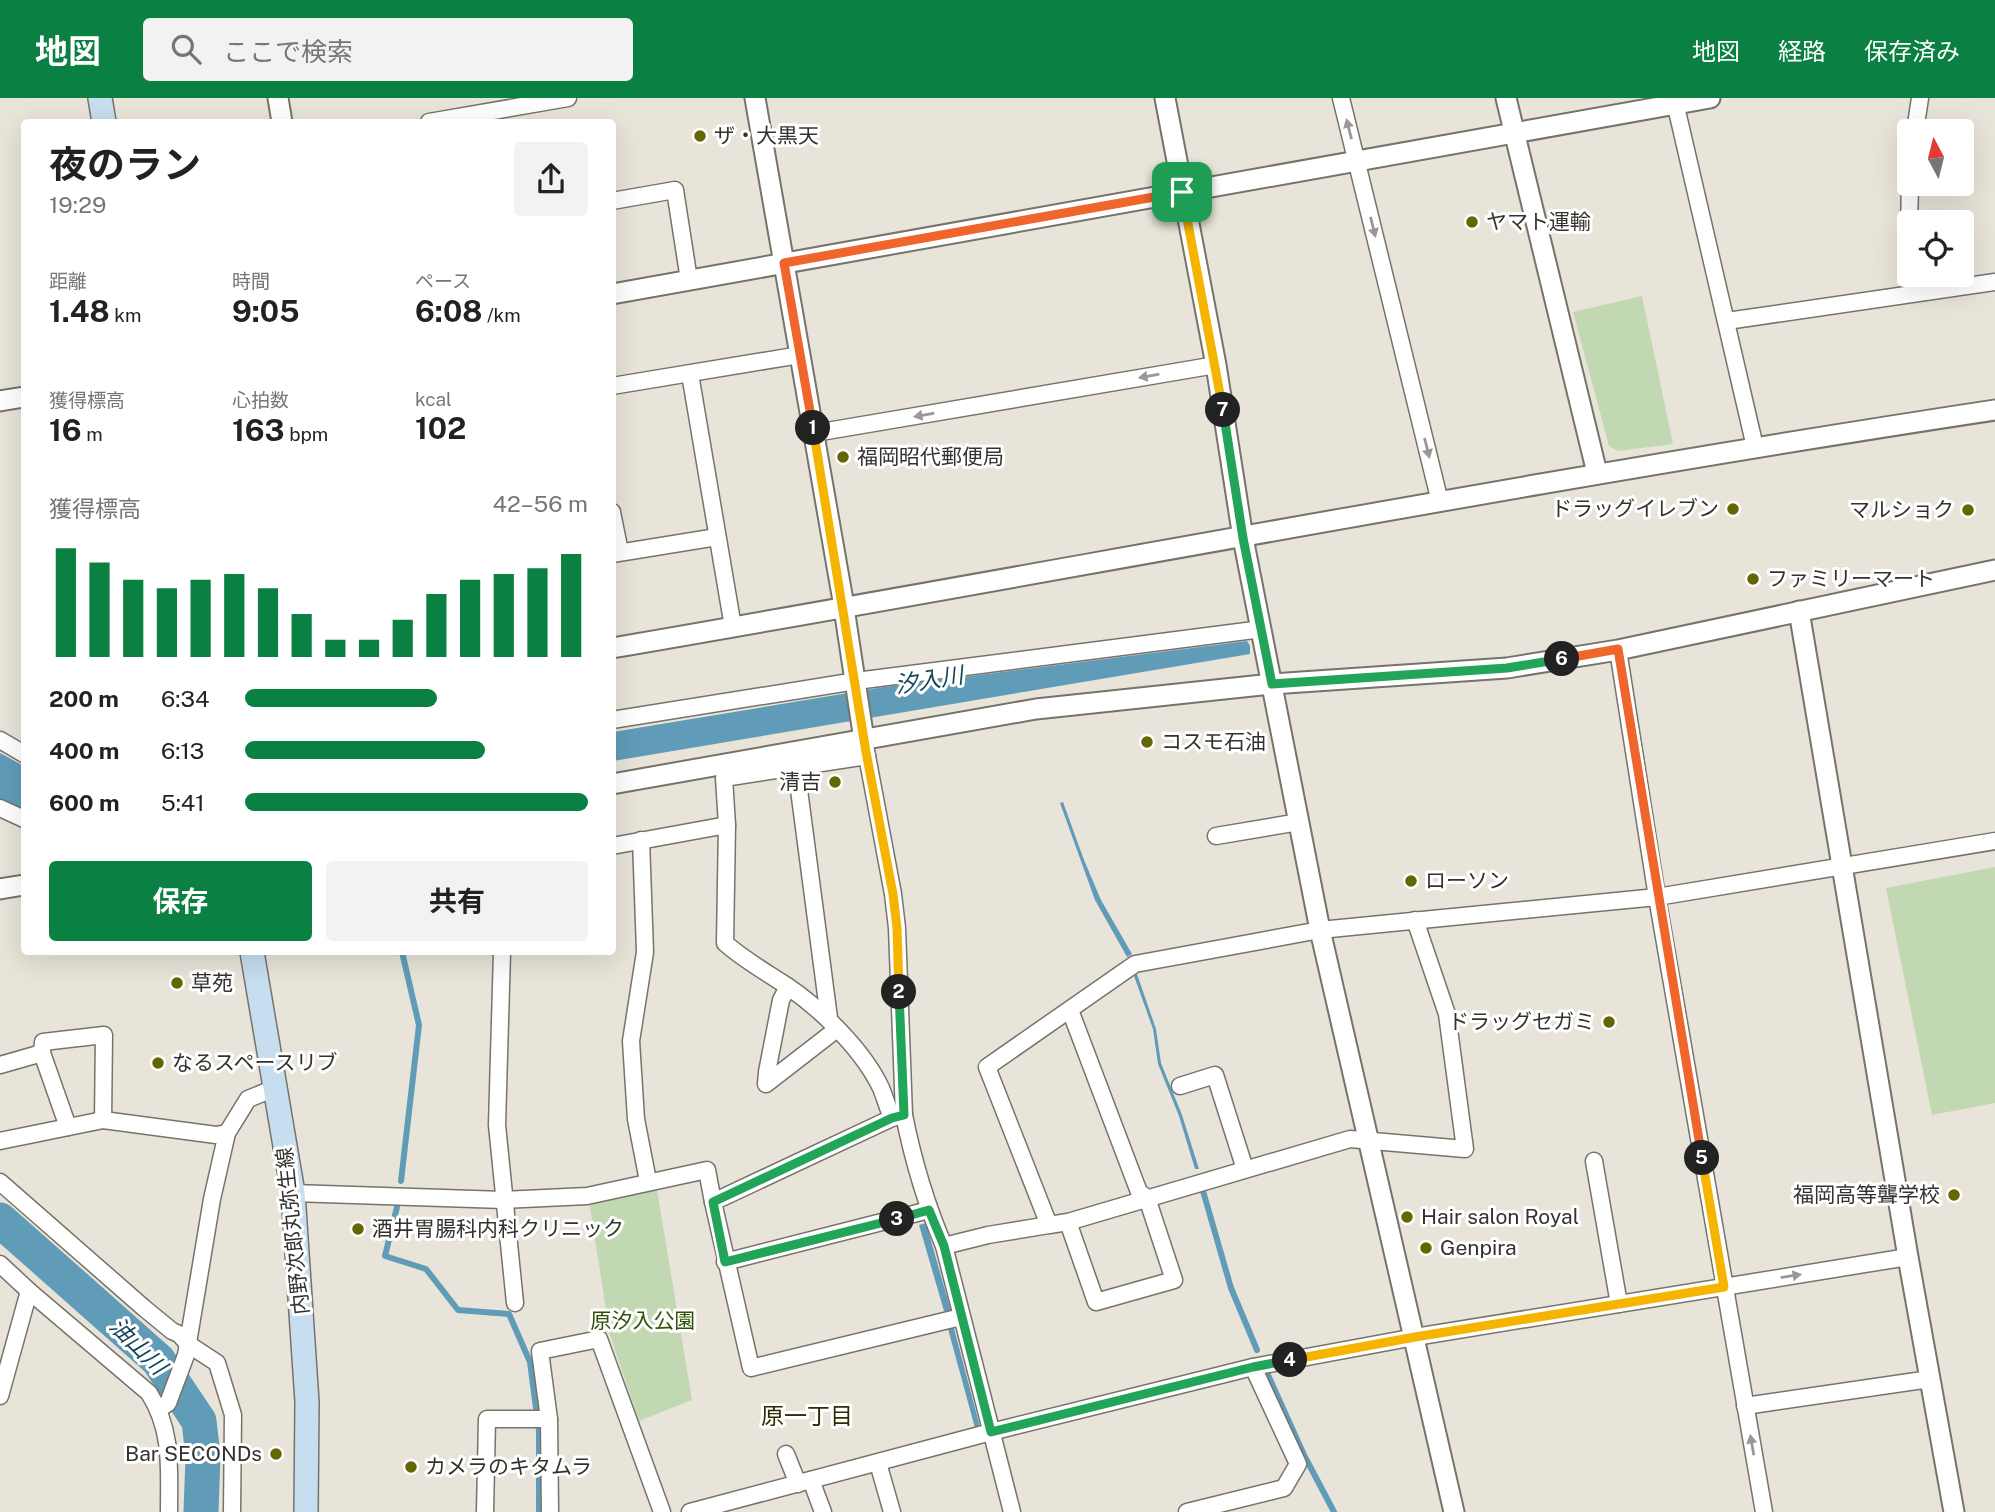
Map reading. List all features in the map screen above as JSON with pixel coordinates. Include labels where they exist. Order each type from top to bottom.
[{"type":"main road","points":[[100,98],[104,119]]},
{"type":"main road","name":"内野次郎丸弥生線","points":[[253,955],[293,1193],[307,1402],[306,1512]]},
{"type":"street","points":[[278,98],[282,119]]},
{"type":"street","points":[[446,119],[568,98]]},
{"type":"street","points":[[755,98],[897,928],[898,1117]]},
{"type":"street","points":[[1166,98],[1216,365],[1243,538],[1320,930],[1454,1512]]},
{"type":"street","points":[[1341,98],[1440,502]]},
{"type":"street","points":[[1506,98],[1597,473]]},
{"type":"street","points":[[616,293],[1675,102],[1710,98]]},
{"type":"street","points":[[1917,119],[1920,98]]},
{"type":"street","points":[[1675,102],[1755,447]]},
{"type":"street","points":[[616,200],[674,190],[689,280]]},
{"type":"street","points":[[1727,321],[1995,282]]},
{"type":"street","points":[[616,385],[800,355]]},
{"type":"street","points":[[814,433],[1216,365]]},
{"type":"street","points":[[690,374],[733,627]]},
{"type":"street","points":[[0,401],[21,398]]},
{"type":"street","points":[[616,647],[1597,473],[1995,410]]},
{"type":"street","points":[[616,553],[717,537]]},
{"type":"street","points":[[1012,1512],[944,1246],[929,1210],[910,1144],[898,1117],[880,1087],[833,1024],[788,987],[725,943],[727,825],[724,778],[796,767],[865,748],[1037,709],[1272,684],[1507,668],[1618,649],[1995,570]]},
{"type":"street","points":[[1799,611],[1908,1257],[1954,1512]]},
{"type":"street","points":[[616,719],[856,681],[1262,629]]},
{"type":"street","points":[[1618,649],[1657,897],[1764,1512]]},
{"type":"street","points":[[0,740],[21,752]]},
{"type":"street","points":[[616,783],[865,748]]},
{"type":"street","points":[[796,767],[833,1024]]},
{"type":"street","points":[[0,808],[21,818]]},
{"type":"street","points":[[1216,836],[1299,822]]},
{"type":"street","points":[[616,845],[727,825]]},
{"type":"street","points":[[641,840],[645,952],[631,1041],[636,1119],[648,1181]]},
{"type":"street","points":[[1049,1226],[988,1067],[1135,964],[1320,930],[1657,897],[1995,841]]},
{"type":"street","points":[[0,889],[21,886]]},
{"type":"street","points":[[944,1246],[988,1235],[1068,1222],[1350,1139],[1465,1149],[1447,1014],[1415,920]]},
{"type":"street","points":[[502,955],[497,1125],[515,1303]]},
{"type":"street","points":[[788,987],[782,1000],[766,1072],[766,1084],[833,1024]]},
{"type":"street","points":[[1068,1222],[1096,1302],[1174,1280],[1147,1198],[1139,1192],[1070,1010]]},
{"type":"street","points":[[68,1127],[42,1053],[43,1042],[104,1035],[103,1120]]},
{"type":"street","points":[[0,1065],[42,1053]]},
{"type":"street","points":[[1180,1086],[1215,1075],[1245,1170]]},
{"type":"street","points":[[169,1512],[167,1434],[163,1406],[187,1350],[212,1199],[227,1133],[248,1099],[275,1088]]},
{"type":"street","points":[[713,1202],[898,1117]]},
{"type":"street","points":[[0,1141],[103,1120],[216,1135],[227,1133]]},
{"type":"street","points":[[1594,1161],[1619,1304]]},
{"type":"street","points":[[293,1193],[503,1199],[587,1196],[707,1170],[725,1262],[751,1368],[961,1317]]},
{"type":"street","points":[[0,1182],[187,1350],[217,1363],[233,1415],[232,1512]]},
{"type":"street","points":[[725,1262],[929,1210]]},
{"type":"street","points":[[690,1512],[991,1432],[1253,1367],[1415,1337],[1908,1257]]},
{"type":"street","points":[[0,1264],[163,1406]]},
{"type":"street","points":[[0,1396],[29,1291]]},
{"type":"street","points":[[550,1512],[548,1419],[540,1351],[599,1339],[662,1512]]},
{"type":"street","points":[[1187,1512],[1284,1488],[1298,1464],[1253,1367]]},
{"type":"street","points":[[1745,1406],[1930,1379]]},
{"type":"street","points":[[485,1512],[487,1419],[548,1419]]},
{"type":"street","points":[[786,1454],[823,1512]]},
{"type":"street","points":[[878,1463],[892,1512]]},
{"type":"green space","points":[[1642,296],[1673,444],[1618,451],[1609,446],[1573,312]]},
{"type":"green space","points":[[1995,867],[1995,1103],[1932,1115],[1886,888]]},
{"type":"green space","name":"原汐入公園","points":[[657,1190],[692,1400],[639,1421],[610,1335],[589,1201]]},
{"type":"water","points":[[1247,641],[1250,646],[1250,654],[616,760],[616,732],[884,687]]},
{"type":"water","points":[[0,753],[21,764],[21,810],[0,800]]},
{"type":"water","points":[[1063,802],[1101,900],[1132,954],[1127,957],[1095,900],[1060,803]]},
{"type":"water","points":[[1137,974],[1156,1029],[1161,1063],[1182,1115],[1199,1169],[1195,1169],[1179,1116],[1158,1064],[1153,1029],[1134,976]]},
{"type":"water","points":[[926,1223],[951,1311],[944,1311],[919,1225]]},
{"type":"water","points":[[954,1328],[980,1427],[975,1428],[948,1329]]},
{"type":"waterway","points":[[401,1181],[419,1025],[403,955]]},
{"type":"waterway","points":[[1203,1191],[1231,1288],[1257,1350]]},
{"type":"waterway","points":[[397,1207],[385,1256],[426,1269],[458,1310],[509,1314],[530,1362],[539,1431],[539,1512]]},
{"type":"waterway","name":"油山川","points":[[0,1220],[158,1360],[199,1421],[203,1456],[201,1512]]},
{"type":"waterway","points":[[1268,1375],[1304,1455],[1334,1512]]},
{"type":"place","name":"ザ・大黒天","points":[[700,136]]},
{"type":"place","name":"ヤマト運輸","points":[[1472,222]]},
{"type":"place","name":"福岡昭代郵便局","points":[[843,457]]},
{"type":"place","name":"ドラッグイレブン","points":[[1733,509]]},
{"type":"place","name":"マルショク","points":[[1968,510]]},
{"type":"place","name":"ファミリーマート","points":[[1753,579]]},
{"type":"place","name":"コスモ石油","points":[[1147,742]]},
{"type":"place","name":"清吉","points":[[835,782]]},
{"type":"place","name":"ローソン","points":[[1411,881]]},
{"type":"place","name":"草苑","points":[[177,983]]},
{"type":"place","name":"ドラッグセガミ","points":[[1609,1022]]},
{"type":"place","name":"なるスペースリブ","points":[[158,1063]]},
{"type":"place","name":"福岡高等聾学校","points":[[1954,1195]]},
{"type":"place","name":"Hair salon Royal","points":[[1407,1217]]},
{"type":"place","name":"酒井胃腸科内科クリニック","points":[[358,1229]]},
{"type":"place","name":"Genpira","points":[[1426,1248]]},
{"type":"place","name":"Bar SECONDs","points":[[276,1454]]},
{"type":"place","name":"カメラのキタムラ","points":[[411,1467]]},
{"type":"district","name":"原一丁目","points":[[807,1416]]},
{"type":"route","points":[[1182,192],[1216,365],[1243,538],[1272,684],[1507,668],[1618,649],[1657,897],[1724,1287],[1415,1337],[1253,1367],[991,1432],[944,1246],[929,1210],[725,1262],[713,1202],[892,1118],[904,1115],[897,928],[893,894],[866,752],[842,595],[784,263],[1182,192]]},
{"type":"water label","name":"汐入川","points":[[929,680]]}]
